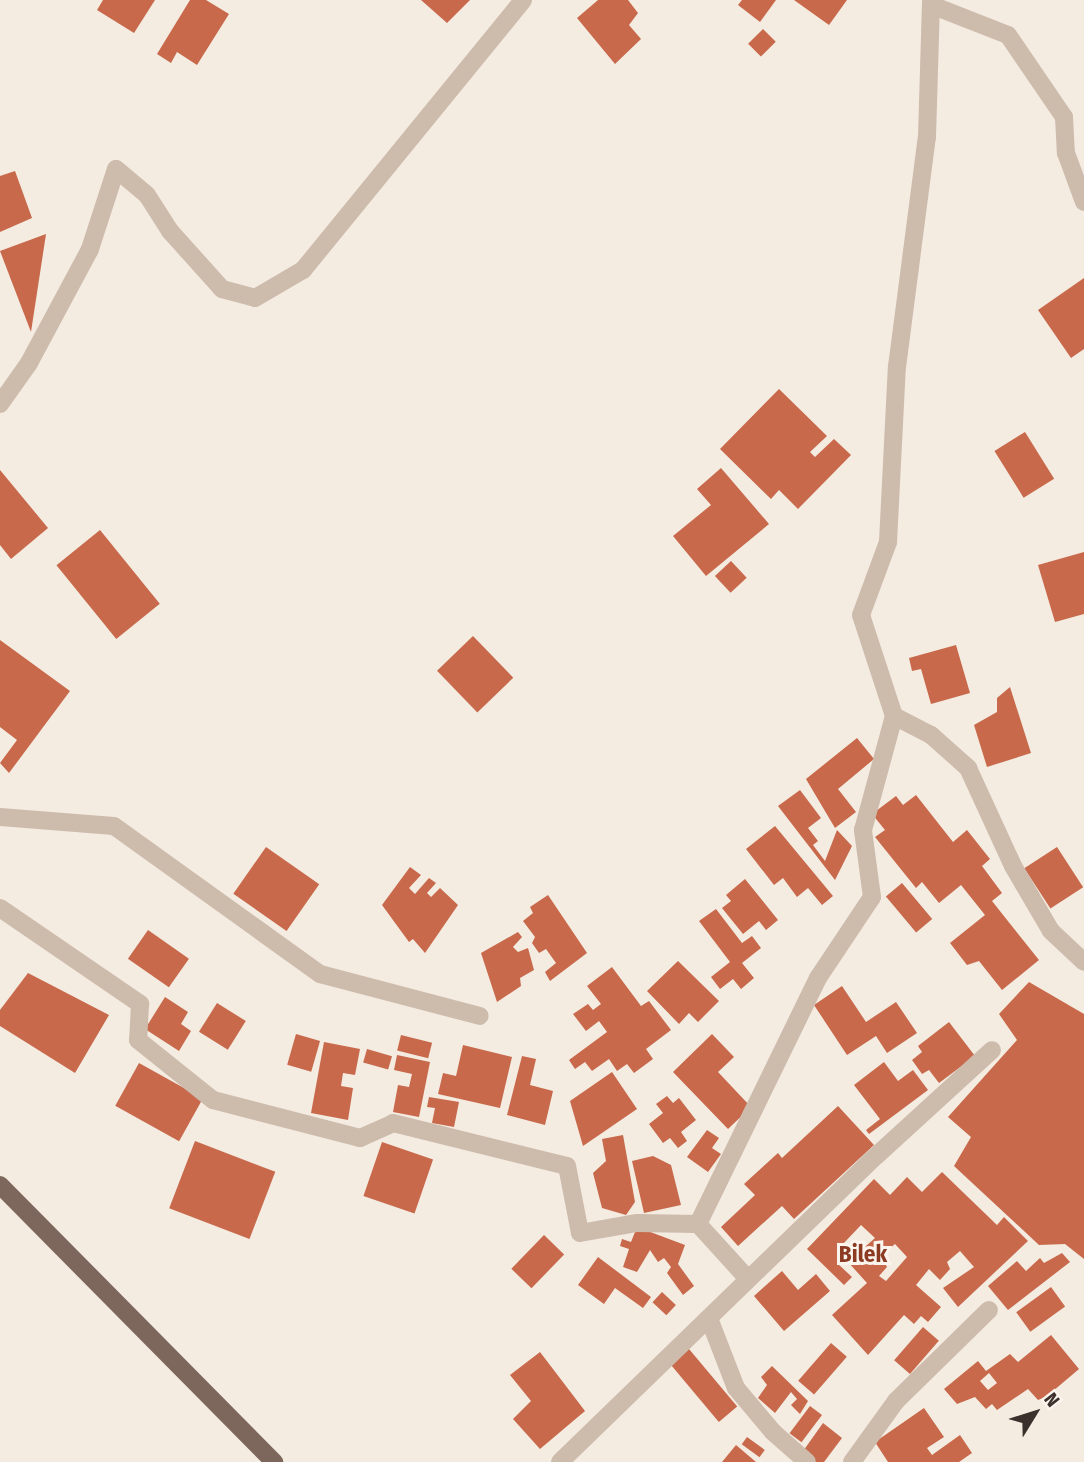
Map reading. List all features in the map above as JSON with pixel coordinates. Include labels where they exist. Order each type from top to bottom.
[{"type":"main road","points":[[0,1185],[274,1462]]},
{"type":"street","points":[[0,404],[29,363],[90,249],[116,169],[147,195],[170,231],[222,289],[255,298],[303,270],[523,0]]},
{"type":"street","points":[[698,1224],[818,978],[872,897],[863,830],[894,716],[861,615],[888,542],[898,367],[927,137],[933,3],[1008,35],[1064,117],[1066,153],[1084,202]]},
{"type":"street","points":[[894,716],[931,735],[968,768],[1013,866],[1051,931],[1084,962]]},
{"type":"street","points":[[0,817],[114,825],[320,974],[480,1016]]},
{"type":"street","points":[[0,908],[140,1004],[138,1040],[213,1100],[360,1138],[394,1123],[567,1166],[580,1233],[637,1223],[698,1224],[748,1279]]},
{"type":"street","points":[[561,1462],[710,1321],[748,1279],[992,1050]]},
{"type":"street","points":[[852,1462],[896,1401],[989,1310]]},
{"type":"street","points":[[710,1321],[736,1388],[772,1432],[807,1462]]},
{"type":"building","points":[[103,0],[155,0],[134,33],[97,10]]},
{"type":"building","points":[[190,0],[206,0],[229,14],[197,65],[177,52],[171,63],[157,54]]},
{"type":"building","points":[[421,0],[470,0],[447,23]]},
{"type":"building","points":[[598,0],[628,0],[638,13],[629,25],[641,39],[615,64],[577,18]]},
{"type":"building","points":[[742,0],[776,0],[760,22],[738,5]]},
{"type":"building","points":[[794,0],[847,0],[829,25]]},
{"type":"building","points":[[763,29],[776,42],[761,57],[748,44]]},
{"type":"building","points":[[15,171],[32,218],[0,232],[0,176]]},
{"type":"building","points":[[46,234],[31,332],[0,251]]},
{"type":"building","points":[[1084,278],[1084,349],[1071,358],[1038,310]]},
{"type":"building","points":[[779,389],[827,436],[810,452],[815,457],[834,439],[851,455],[798,509],[779,490],[771,499],[720,449]]},
{"type":"building","points":[[1025,432],[1054,479],[1024,498],[994,451]]},
{"type":"building","points":[[721,468],[769,524],[706,576],[673,536],[711,505],[697,489]]},
{"type":"building","points":[[0,470],[48,528],[11,559],[0,545]]},
{"type":"building","points":[[100,530],[160,604],[116,639],[56,565]]},
{"type":"building","points":[[1084,552],[1084,614],[1055,622],[1038,565]]},
{"type":"building","points":[[731,561],[747,578],[731,593],[715,576]]},
{"type":"building","points":[[473,636],[513,678],[477,712],[437,671]]},
{"type":"building","points":[[0,640],[70,691],[9,773],[0,763],[17,740],[0,727]]},
{"type":"building","points":[[956,645],[970,693],[931,704],[921,669],[912,671],[909,658]]},
{"type":"building","points":[[1010,687],[1031,753],[987,767],[974,725],[997,712],[997,698]]},
{"type":"building","points":[[857,738],[874,759],[838,789],[856,812],[835,828],[806,779]]},
{"type":"building","points":[[800,790],[821,818],[808,828],[818,841],[813,845],[825,861],[837,830],[852,846],[835,880],[778,806]]},
{"type":"building","points":[[916,795],[953,842],[967,830],[990,859],[982,866],[1002,893],[992,901],[1039,960],[1002,990],[979,961],[967,965],[950,943],[985,915],[961,885],[939,903],[922,882],[916,888],[875,837],[885,830],[872,814],[896,796],[903,805]]},
{"type":"building","points":[[775,826],[833,896],[822,905],[808,888],[797,897],[783,878],[774,885],[746,849]]},
{"type":"building","points":[[266,847],[319,884],[287,931],[233,894]]},
{"type":"building","points":[[1057,847],[1083,887],[1050,908],[1024,868]]},
{"type":"building","points":[[410,867],[421,875],[409,888],[415,894],[429,878],[436,883],[427,893],[431,897],[440,888],[458,905],[425,953],[413,939],[409,942],[382,905]]},
{"type":"building","points":[[745,879],[778,920],[766,930],[759,921],[743,934],[722,908],[731,901],[726,895]]},
{"type":"building","points":[[902,883],[932,919],[916,933],[886,896]]},
{"type":"building","points":[[548,895],[587,953],[550,981],[545,972],[556,963],[546,949],[539,953],[532,943],[535,937],[523,921],[533,913],[530,907]]},
{"type":"building","points":[[716,909],[742,943],[752,936],[761,948],[742,963],[754,978],[741,989],[733,979],[720,989],[711,977],[730,962],[699,921]]},
{"type":"building","points":[[148,930],[189,959],[169,987],[128,959]]},
{"type":"building","points":[[518,932],[522,937],[513,947],[518,952],[528,948],[534,970],[520,978],[521,986],[497,1002],[481,953]]},
{"type":"building","points":[[678,961],[719,1001],[698,1022],[689,1013],[679,1024],[647,991]]},
{"type":"building","points":[[612,967],[641,1006],[649,1001],[671,1030],[646,1049],[653,1059],[634,1073],[627,1064],[617,1071],[609,1059],[592,1071],[585,1062],[575,1069],[569,1060],[607,1032],[599,1021],[586,1031],[573,1014],[588,1004],[593,1010],[601,1004],[587,986]]},
{"type":"building","points":[[28,973],[109,1015],[75,1073],[0,1026],[0,1010]]},
{"type":"building","points":[[1029,982],[1084,1014],[1084,1259],[1065,1244],[1039,1245],[954,1166],[971,1137],[948,1117],[1017,1040],[999,1014]]},
{"type":"building","points":[[842,986],[866,1022],[896,1002],[917,1033],[887,1053],[876,1036],[847,1055],[814,1005]]},
{"type":"building","points":[[165,997],[188,1012],[181,1024],[191,1031],[179,1051],[145,1029]]},
{"type":"building","points":[[217,1003],[246,1021],[228,1050],[199,1032]]},
{"type":"building","points":[[949,1022],[975,1056],[939,1083],[929,1070],[922,1074],[912,1060],[922,1052],[918,1046]]},
{"type":"building","points":[[296,1034],[320,1041],[311,1072],[287,1065]]},
{"type":"building","points":[[712,1034],[734,1057],[718,1072],[751,1107],[728,1129],[673,1072]]},
{"type":"building","points":[[401,1035],[432,1043],[428,1058],[397,1051]]},
{"type":"building","points":[[324,1042],[360,1049],[355,1075],[343,1073],[341,1086],[353,1088],[348,1120],[311,1113]]},
{"type":"building","points":[[463,1045],[512,1057],[500,1108],[438,1094],[443,1073],[456,1076]]},
{"type":"building","points":[[367,1049],[392,1056],[388,1070],[363,1062]]},
{"type":"building","points":[[397,1055],[430,1062],[419,1117],[393,1112],[398,1085],[409,1087],[412,1074],[394,1070]]},
{"type":"building","points":[[522,1056],[536,1059],[530,1085],[553,1091],[545,1125],[507,1115]]},
{"type":"building","points":[[884,1062],[898,1081],[913,1070],[928,1090],[869,1134],[866,1130],[880,1119],[854,1085]]},
{"type":"building","points":[[139,1063],[203,1098],[179,1141],[115,1106]]},
{"type":"building","points":[[612,1072],[637,1109],[583,1146],[570,1101]]},
{"type":"building","points":[[667,1096],[673,1103],[679,1098],[696,1120],[681,1132],[687,1141],[678,1148],[670,1138],[663,1143],[649,1124],[663,1113],[656,1104]]},
{"type":"building","points":[[429,1097],[459,1102],[454,1127],[432,1123],[435,1108],[427,1107]]},
{"type":"building","points":[[838,1106],[874,1145],[794,1219],[782,1206],[738,1246],[721,1227],[755,1195],[744,1184],[778,1153],[782,1158]]},
{"type":"building","points":[[707,1130],[719,1138],[712,1148],[721,1154],[708,1172],[687,1157]]},
{"type":"building","points":[[623,1135],[635,1202],[626,1215],[602,1208],[593,1173],[606,1161],[602,1139]]},
{"type":"building","points":[[195,1141],[275,1172],[249,1239],[169,1208]]},
{"type":"building","points":[[382,1142],[433,1160],[415,1213],[363,1196]]},
{"type":"building","points":[[653,1156],[671,1165],[681,1205],[644,1213],[632,1161]]},
{"type":"building","points":[[942,1172],[997,1225],[1004,1217],[1028,1241],[958,1307],[943,1288],[974,1267],[960,1251],[947,1262],[950,1269],[940,1280],[929,1269],[916,1285],[941,1307],[928,1322],[921,1316],[914,1324],[904,1315],[868,1355],[832,1315],[867,1283],[848,1262],[875,1238],[861,1225],[843,1244],[850,1250],[837,1263],[852,1277],[844,1285],[807,1249],[874,1179],[890,1195],[907,1177],[922,1192]],"holes":[[[895,1244],[907,1257],[886,1281],[879,1276],[887,1267],[881,1256]]]},
{"type":"building","points":[[637,1227],[685,1245],[678,1264],[694,1286],[683,1295],[667,1273],[671,1267],[664,1258],[658,1262],[650,1250],[637,1272],[623,1267],[629,1249],[620,1246],[622,1239],[631,1242]]},
{"type":"building","points":[[544,1235],[564,1254],[531,1288],[511,1269]]},
{"type":"building","points":[[1062,1253],[1070,1262],[1008,1310],[988,1286],[1017,1261],[1026,1271],[1040,1258],[1044,1263]]},
{"type":"building","points":[[598,1257],[651,1297],[643,1308],[615,1288],[604,1304],[578,1285]]},
{"type":"building","points":[[782,1271],[798,1290],[816,1274],[830,1291],[784,1331],[754,1296]]},
{"type":"building","points":[[1051,1287],[1065,1306],[1030,1332],[1016,1312]]},
{"type":"building","points":[[662,1292],[676,1305],[666,1315],[652,1302]]},
{"type":"building","points":[[923,1327],[939,1341],[910,1374],[894,1360]]},
{"type":"building","points":[[1051,1335],[1079,1369],[1046,1397],[1038,1400],[1028,1389],[997,1410],[992,1404],[986,1409],[975,1397],[957,1404],[944,1389],[978,1361],[986,1371],[1010,1354],[1018,1362]],"holes":[[[989,1373],[997,1383],[988,1390],[980,1381]]]},
{"type":"building","points":[[831,1343],[847,1357],[814,1395],[798,1381]]},
{"type":"building","points":[[689,1349],[737,1406],[719,1422],[671,1364]]},
{"type":"building","points":[[540,1352],[585,1411],[540,1449],[513,1419],[531,1401],[510,1375]]},
{"type":"building","points":[[772,1366],[808,1401],[800,1414],[791,1405],[797,1399],[791,1392],[775,1413],[758,1398],[767,1385],[761,1377]]},
{"type":"building","points":[[810,1406],[822,1415],[802,1442],[790,1433]]},
{"type":"building","points":[[924,1408],[944,1437],[927,1448],[932,1455],[960,1435],[972,1453],[959,1462],[888,1462],[875,1442]]},
{"type":"building","points":[[823,1423],[842,1438],[824,1462],[812,1462],[801,1454]]},
{"type":"building","points":[[747,1437],[765,1450],[760,1457],[742,1444]]},
{"type":"building","points":[[736,1445],[756,1462],[722,1462]]},
{"type":"district","name":"Bilek","points":[[863,1254]]}]
